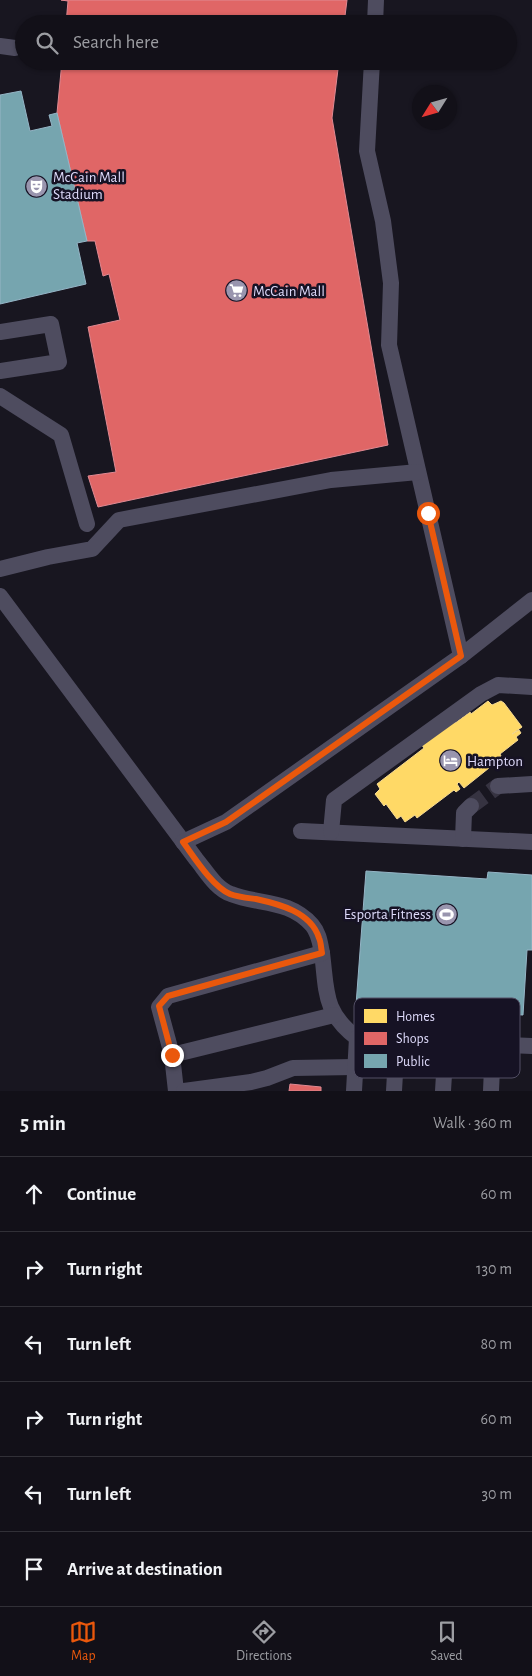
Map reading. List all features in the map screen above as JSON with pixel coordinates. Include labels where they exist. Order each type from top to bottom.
[{"type":"lane","points":[[375,15],[376,0]]},
{"type":"lane","points":[[372,70],[367,151],[382,221],[391,283],[389,345],[461,656]]},
{"type":"lane","points":[[0,332],[51,324],[59,362],[0,371]]},
{"type":"lane","points":[[0,396],[61,435],[87,524]]},
{"type":"lane","points":[[0,569],[48,557],[92,549],[120,520],[331,480],[418,472]]},
{"type":"lane","points":[[0,596],[183,842],[220,888],[230,894],[287,907],[312,925],[319,937],[328,997],[334,1015],[344,1028],[354,1036]]},
{"type":"lane","points":[[183,842],[226,822],[461,656],[532,600]]},
{"type":"lane","points":[[331,832],[334,800],[342,794],[481,694],[498,685],[532,687]]},
{"type":"lane","points":[[498,786],[532,784]]},
{"type":"lane","points":[[463,840],[464,812],[471,806]]},
{"type":"lane","points":[[301,831],[532,842]]},
{"type":"lane","points":[[176,1091],[172,1055],[159,1006],[168,996],[322,953]]},
{"type":"lane","points":[[172,1055],[334,1015]]},
{"type":"lane","points":[[184,1091],[251,1082],[293,1068],[354,1067]]},
{"type":"lane","points":[[354,1091],[355,1078]]},
{"type":"lane","points":[[394,1091],[395,1078]]},
{"type":"lane","points":[[443,1091],[444,1078]]},
{"type":"lane","points":[[491,1091],[492,1078]]},
{"type":"building: Homes","name":"Hampton","points":[[488,701],[492,705],[501,701],[504,703],[522,727],[512,734],[519,730],[521,733],[516,737],[518,740],[500,754],[501,756],[487,767],[489,768],[464,788],[459,782],[457,784],[460,789],[456,792],[454,790],[417,818],[415,815],[405,822],[401,816],[397,819],[386,804],[384,806],[375,794],[380,789],[377,784],[424,748],[421,744],[453,719],[455,723]]},
{"type":"building: Shops","points":[[61,0],[347,0],[345,15],[67,15],[68,1]]},
{"type":"building: Shops","name":"McCain Mall","points":[[61,70],[338,70],[332,118],[388,445],[98,507],[88,476],[116,472],[88,327],[120,320],[109,274],[103,276],[95,241],[87,241],[57,113]]},
{"type":"building: Shops","points":[[290,1084],[321,1087],[321,1091],[289,1091]]},
{"type":"building: Public","name":"McCain Mall Stadium","points":[[21,91],[30,131],[52,126],[49,115],[57,113],[87,241],[77,243],[86,284],[0,304],[0,95]]},
{"type":"building: Public","name":"Esporta Fitness","points":[[366,871],[487,879],[488,872],[532,875],[532,950],[527,950],[523,1015],[520,1015],[520,998],[357,998]]},
{"type":"tunnel","points":[[471,806],[498,786]]},
{"type":"place","name":"McCain Mall Stadium","points":[[37,186]]},
{"type":"place","name":"McCain Mall","points":[[237,291]]},
{"type":"place","name":"Hampton","points":[[451,761]]},
{"type":"place","name":"Esporta Fitness","points":[[447,914]]},
{"type":"route","points":[[172,1055],[159,1006],[168,996],[322,953],[319,937],[312,925],[300,915],[287,907],[230,894],[220,888],[183,842],[226,822],[461,656],[428,513]]}]
